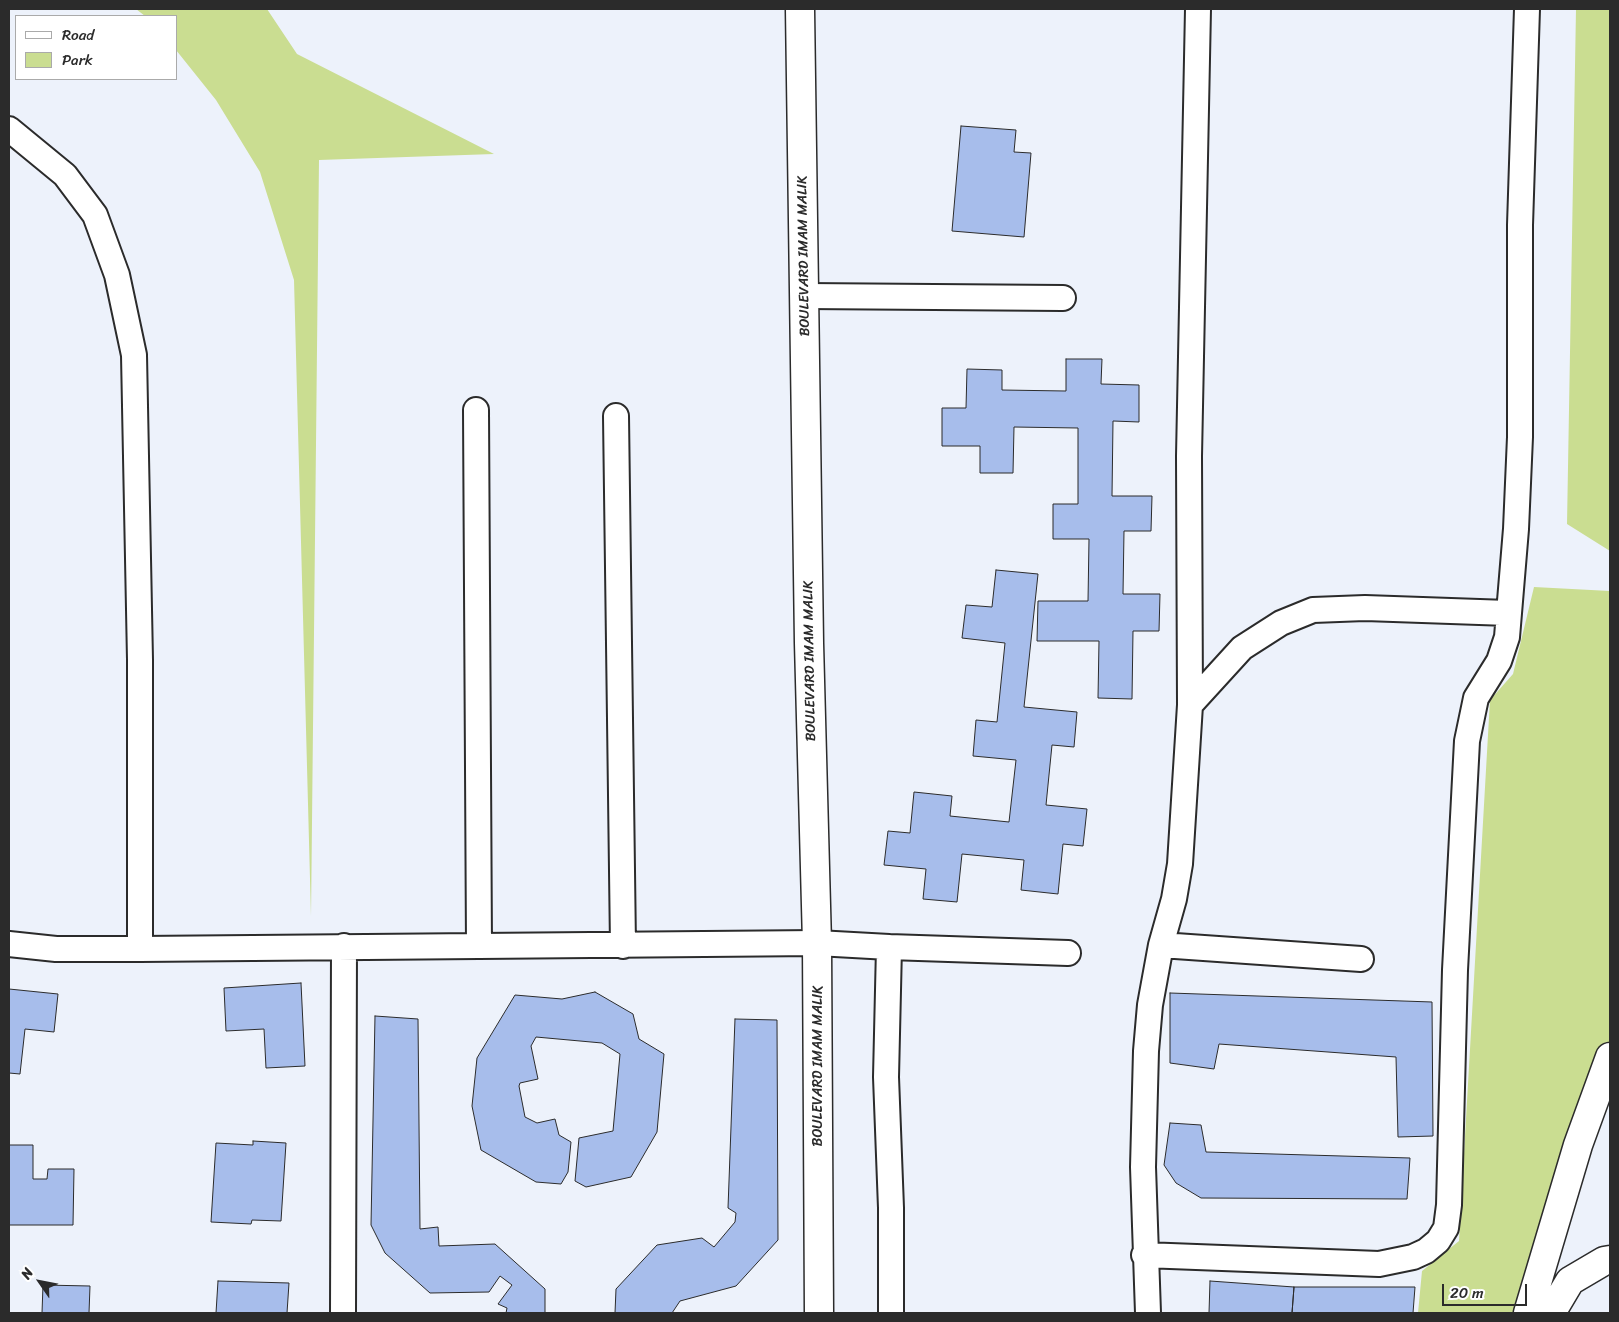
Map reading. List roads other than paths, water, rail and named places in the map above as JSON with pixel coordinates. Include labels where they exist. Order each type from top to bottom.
[{"type":"main road","name":"BOULEVARD IMAM MALIK","points":[[800,9],[809,643],[817,944],[819,1313]]},
{"type":"main road","points":[[1528,1313],[1578,1145],[1610,1057]]},
{"type":"main road","points":[[1551,1313],[1570,1281],[1604,1260],[1610,1260]]},
{"type":"street","points":[[1148,1313],[1144,1256],[1144,1097],[1150,1005],[1161,944],[1174,899],[1180,864],[1190,705],[1189,456],[1198,9]]},
{"type":"street","points":[[1144,1256],[1379,1264],[1413,1257],[1426,1251],[1438,1241],[1446,1228],[1449,1205],[1454,970],[1467,741],[1476,698],[1499,661],[1507,637],[1518,493],[1520,225],[1527,9]]},
{"type":"street","points":[[9,129],[65,175],[95,215],[117,275],[134,355],[140,660],[140,950]]},
{"type":"street","points":[[805,296],[1063,298]]},
{"type":"street","points":[[476,410],[479,946]]},
{"type":"street","points":[[616,416],[623,946]]},
{"type":"street","points":[[1190,705],[1242,648],[1280,623],[1313,610],[1365,608],[1508,613]]},
{"type":"street","points":[[9,944],[56,949],[140,950],[344,946],[817,944],[1068,953]]},
{"type":"street","points":[[1161,944],[1361,959]]},
{"type":"street","points":[[343,1313],[344,946]]},
{"type":"street","points":[[889,947],[886,1077],[891,1208],[891,1313]]}]
